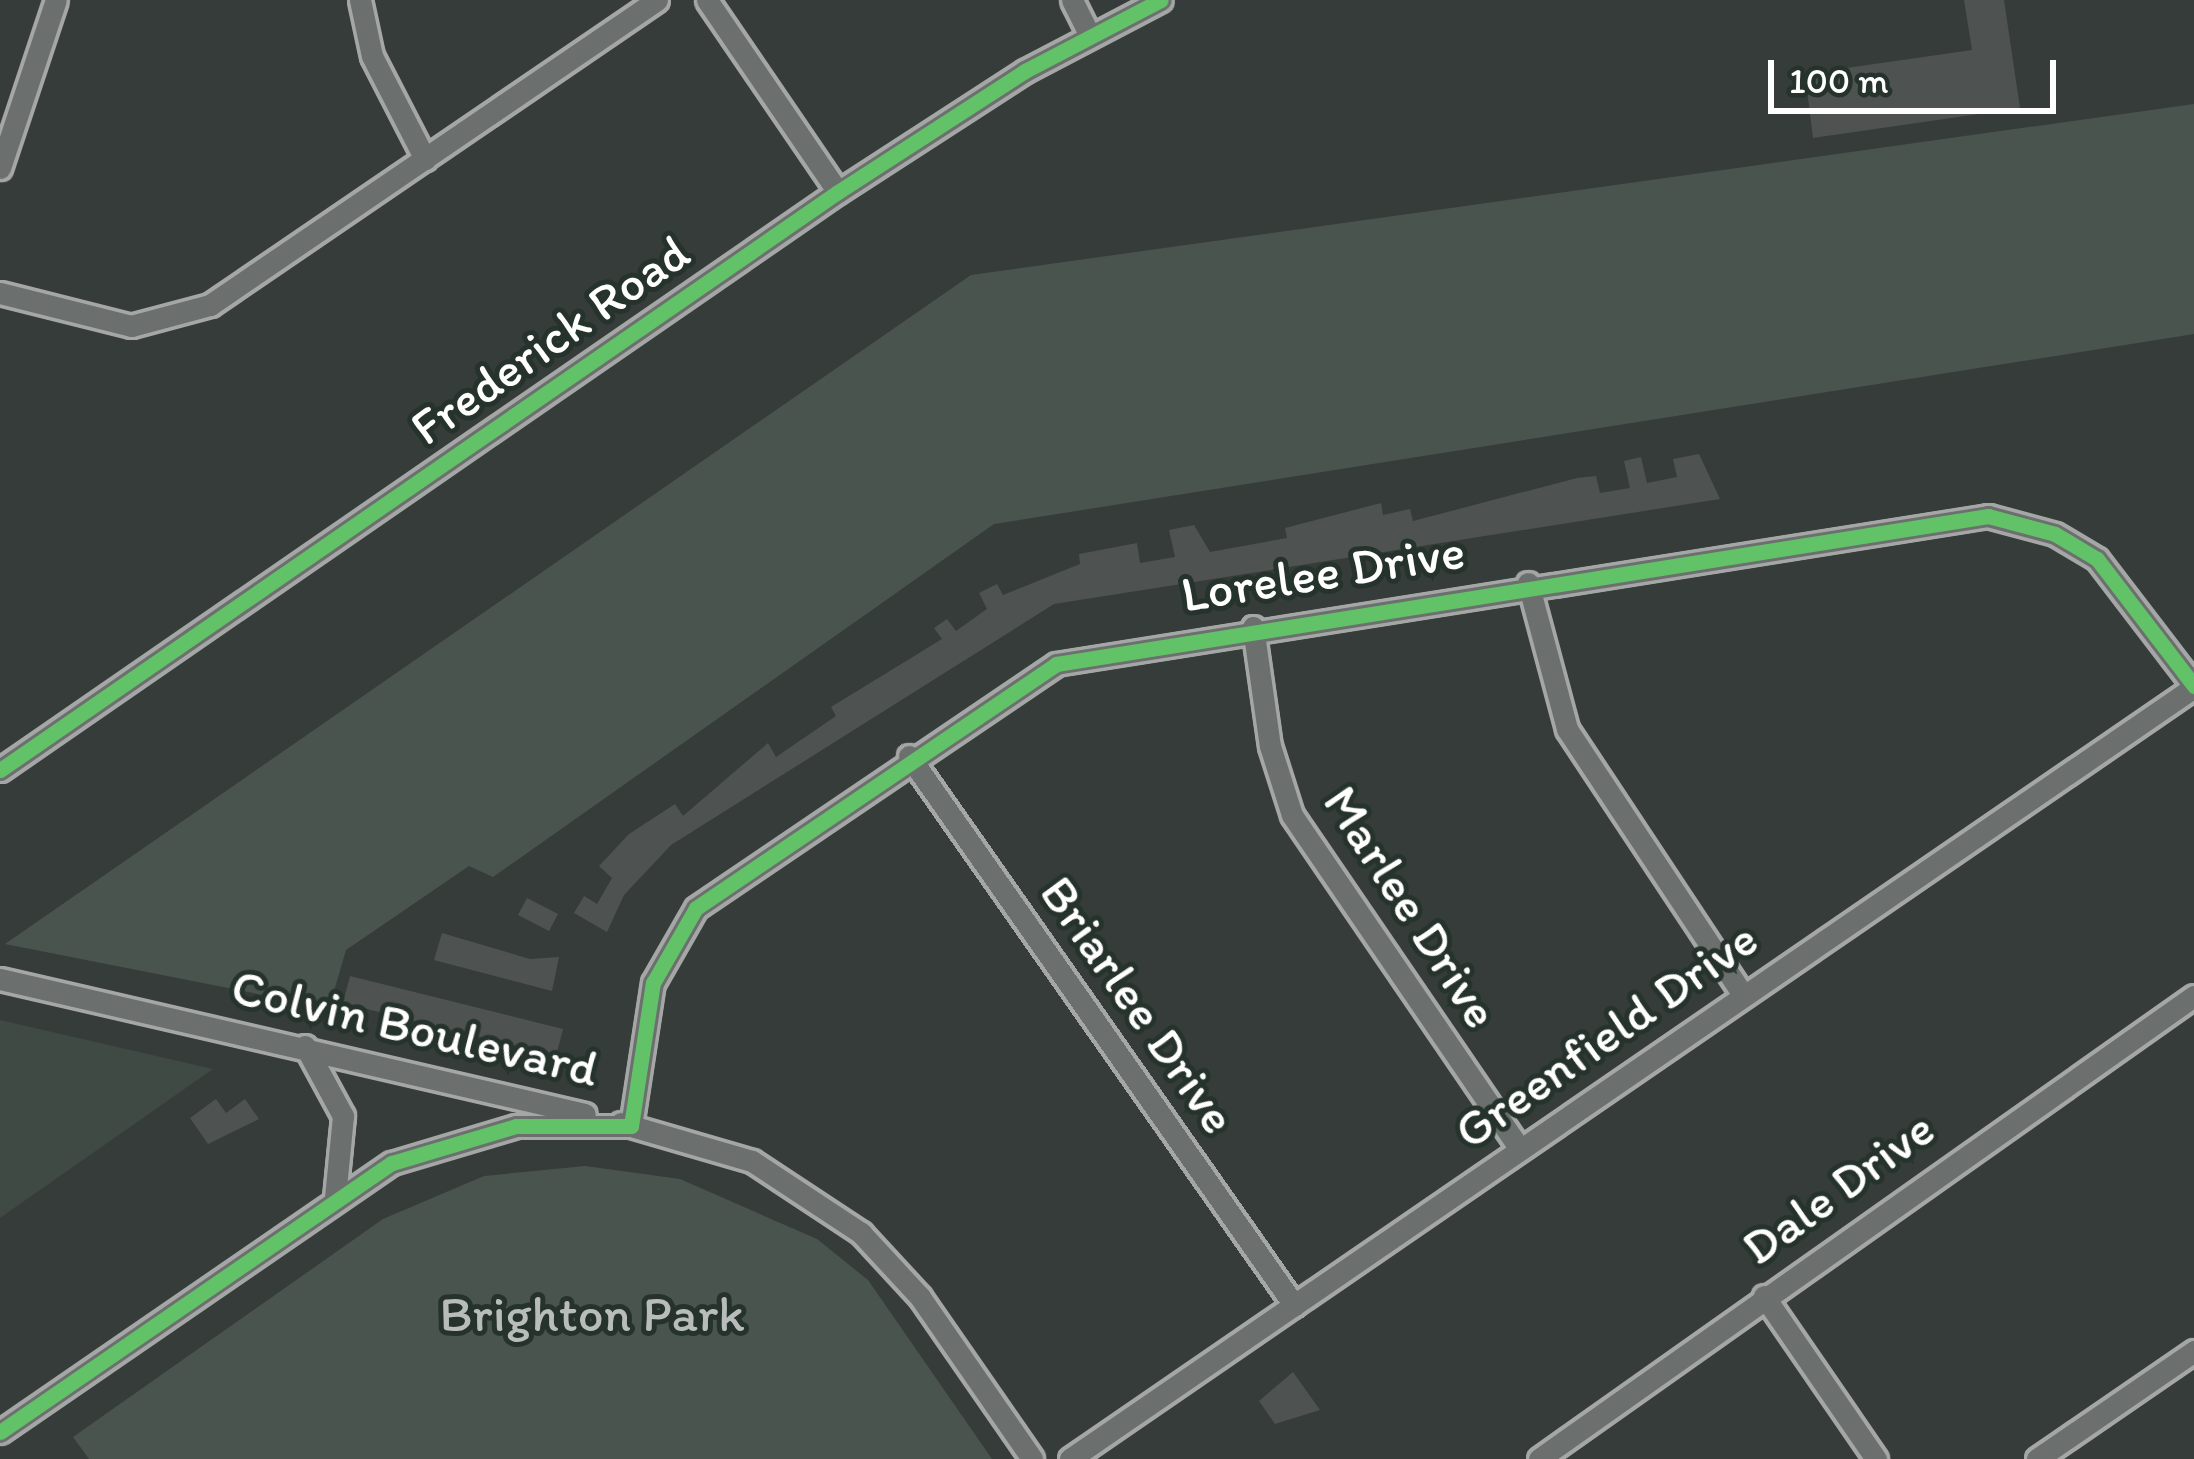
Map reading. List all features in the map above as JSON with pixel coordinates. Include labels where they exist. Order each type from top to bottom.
[{"type":"street","points":[[0,168],[56,0]]},
{"type":"street","points":[[360,0],[387,92],[425,159]]},
{"type":"street","points":[[0,292],[102,324],[183,316],[425,159],[657,0]]},
{"type":"street","points":[[706,0],[838,192]]},
{"type":"street","points":[[1072,0],[1090,36]]},
{"type":"street","name":"Frederick Road","points":[[0,770],[838,192],[1090,36],[1161,0]]},
{"type":"street","name":"Lorelee Drive","points":[[631,1126],[653,983],[678,931],[717,887],[909,756],[1056,664],[1528,583],[1988,516],[2055,534],[2097,560],[2194,687]]},
{"type":"street","points":[[1528,583],[1567,729],[1743,995]]},
{"type":"street","name":"Marlee Drive","points":[[1253,627],[1270,746],[1292,815],[1520,1149]]},
{"type":"street","name":"Greenfield Drive","points":[[1070,1459],[2194,687]]},
{"type":"street","name":"Briarlee Drive","points":[[909,756],[1294,1305]]},
{"type":"street","name":"Colvin Boulevard","points":[[0,979],[305,1046],[631,1126],[752,1161],[861,1233],[920,1297],[1032,1459]]},
{"type":"street","name":"Dale Drive","points":[[1539,1459],[2194,996]]},
{"type":"street","points":[[305,1046],[343,1116],[335,1197]]},
{"type":"street","points":[[0,1432],[335,1197],[392,1163],[473,1134],[559,1122],[631,1126]]},
{"type":"street","points":[[1764,1296],[1876,1459]]},
{"type":"street","points":[[2037,1459],[2194,1351]]},
{"type":"shaded area","points":[[0,1020],[213,1069],[0,1218]]},
{"type":"green space","points":[[2194,104],[2194,334],[994,524],[493,877],[469,866],[346,950],[329,1008],[5,944],[971,275]]},
{"type":"green space","name":"Brighton Park","points":[[585,1166],[680,1179],[817,1239],[868,1280],[992,1459],[89,1459],[73,1437],[383,1219],[484,1176]]},
{"type":"building","points":[[1964,0],[2004,0],[2020,108],[1813,138],[1805,74],[1972,50]]},
{"type":"building","points":[[1699,454],[1720,499],[1054,604],[671,845],[624,895],[607,932],[574,913],[584,896],[597,904],[612,878],[599,866],[629,834],[675,804],[683,816],[768,743],[776,757],[836,716],[831,707],[942,639],[934,628],[947,619],[956,631],[987,609],[979,593],[997,584],[1003,595],[1080,564],[1079,554],[1137,543],[1140,563],[1175,557],[1169,530],[1194,525],[1210,552],[1287,538],[1285,528],[1381,503],[1383,515],[1410,509],[1413,521],[1577,478],[1596,476],[1600,493],[1630,488],[1624,461],[1641,457],[1647,483],[1677,477],[1673,459]]},
{"type":"building","points":[[527,898],[558,914],[549,931],[518,915]]},
{"type":"building","points":[[442,933],[530,959],[559,957],[552,991],[434,960]]},
{"type":"building","points":[[350,976],[563,1029],[556,1056],[343,1003]]},
{"type":"building","points":[[216,1099],[226,1113],[245,1099],[259,1119],[208,1144],[190,1118]]},
{"type":"building","points":[[1293,1372],[1320,1410],[1275,1424],[1259,1401]]},
{"type":"cycle path","points":[[0,770],[838,192],[1025,71],[1161,0]]},
{"type":"cycle path","points":[[0,1432],[392,1163],[516,1126],[631,1126],[653,983],[696,908],[1056,664],[1988,516],[2055,534],[2097,559],[2194,686]]}]
